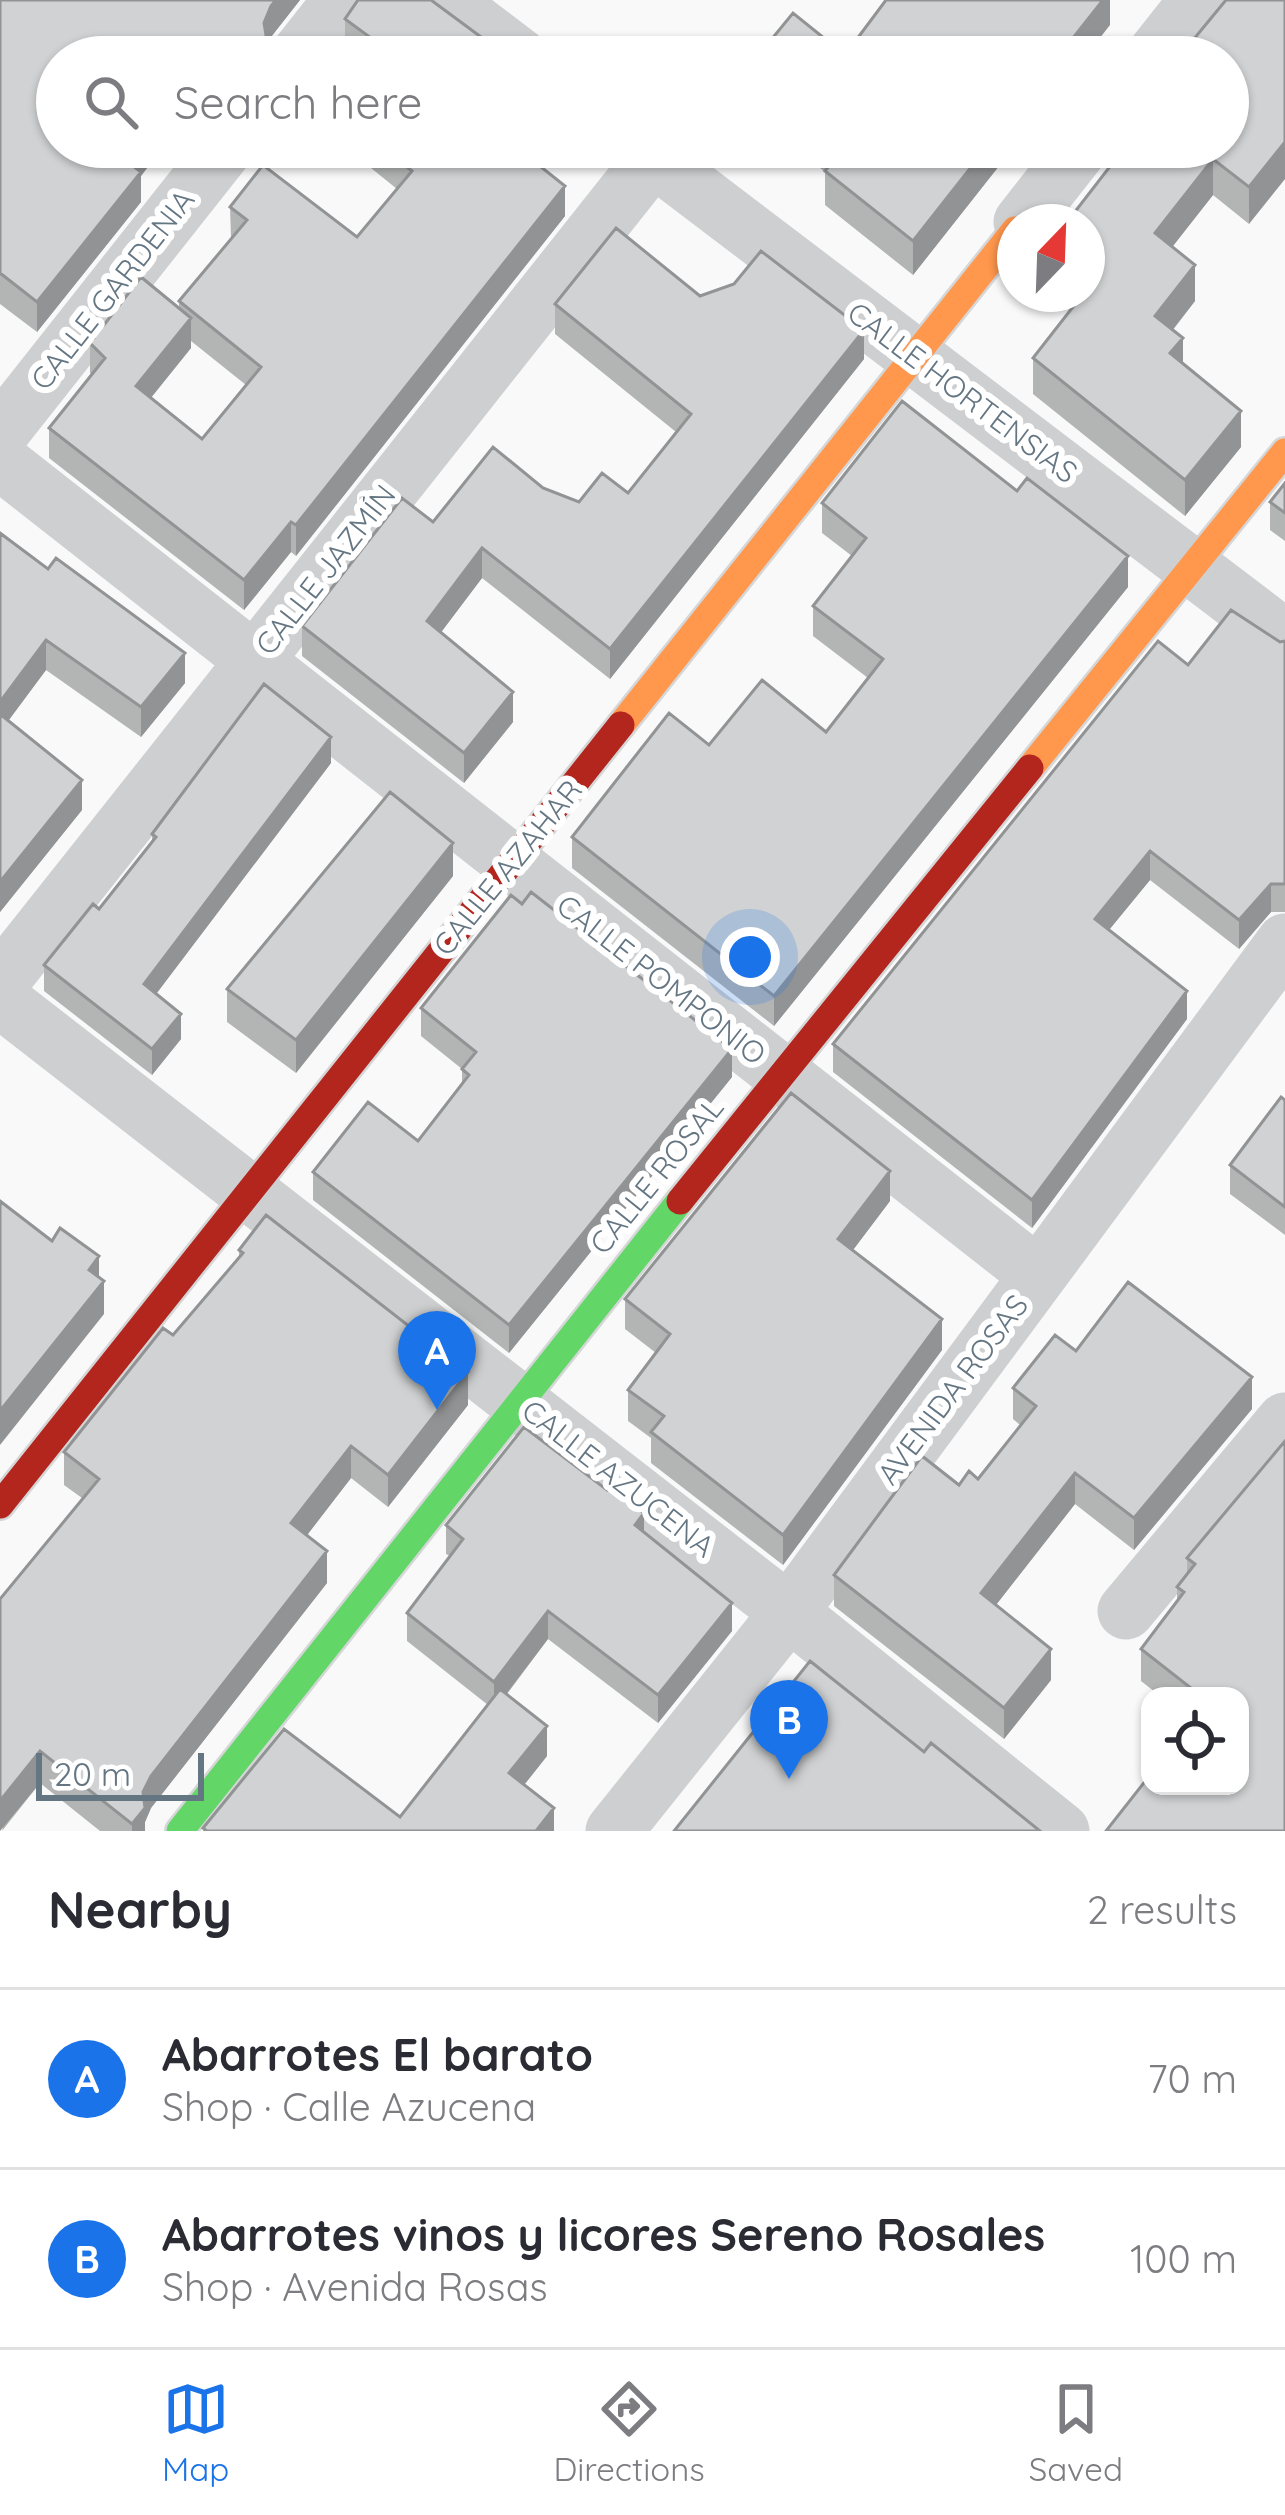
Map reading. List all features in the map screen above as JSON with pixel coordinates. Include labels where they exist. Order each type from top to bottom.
[{"type":"street","points":[[314,36],[342,0]]},
{"type":"street","points":[[445,0],[492,36]]},
{"type":"street","points":[[1170,36],[1198,0]]},
{"type":"street","name":"CALLE GARDENIA","points":[[0,433],[209,168]]},
{"type":"street","name":"CALLE JAZMÍN","points":[[0,982],[634,168]]},
{"type":"street","name":"CALLE HORTENSIAS","points":[[666,168],[1285,638]]},
{"type":"street","points":[[1036,204],[1064,168]]},
{"type":"street","name":"CALLE AZAHAR","points":[[0,1505],[997,253]]},
{"type":"street","name":"CALLE ROSAL","points":[[180,1831],[518,1402],[1285,452]]},
{"type":"street","name":"CALLE POMPONIO","points":[[0,461],[1038,1275]]},
{"type":"street","name":"AVENIDA ROSAS","points":[[614,1831],[789,1612],[1038,1275],[1274,979]]},
{"type":"street","name":"CALLE AZUCENA","points":[[0,999],[789,1612],[1061,1831]]},
{"type":"street","points":[[1126,1611],[1285,1421]]},
{"type":"building","points":[[0,0],[276,0],[264,23],[266,36],[36,36],[36,168],[136,168],[141,172],[37,302],[0,273]]},
{"type":"building","points":[[358,0],[431,0],[480,36],[368,36],[345,19]]},
{"type":"building","points":[[886,0],[1103,0],[1075,36],[859,36]]},
{"type":"building","points":[[1226,0],[1285,0],[1285,142],[1249,187],[1225,168],[1249,168],[1249,36],[1196,36]]},
{"type":"building","points":[[793,13],[821,36],[774,36]]},
{"type":"building","points":[[261,168],[267,168],[357,237],[412,171],[408,168],[542,168],[565,186],[296,525],[291,522],[244,580],[49,428],[105,358],[90,343],[141,277],[191,318],[136,386],[202,439],[261,367],[179,301],[247,220],[230,207]]},
{"type":"building","points":[[827,168],[970,168],[913,241],[825,171]]},
{"type":"building","points":[[1109,168],[1206,168],[1155,233],[1195,265],[1155,316],[1183,338],[1170,353],[1241,411],[1185,480],[1033,358],[1069,312],[1105,312],[1105,204],[1081,204]]},
{"type":"building","points":[[616,228],[700,296],[734,284],[761,251],[864,330],[610,649],[482,548],[427,621],[513,692],[464,753],[302,626],[402,498],[433,522],[493,447],[543,488],[579,502],[602,473],[628,493],[691,414],[555,304]]},
{"type":"building","points":[[902,401],[1017,491],[1027,478],[1128,556],[774,996],[572,837],[669,713],[709,745],[762,680],[826,732],[883,659],[813,606],[866,538],[822,503]]},
{"type":"building","points":[[1285,483],[1285,513],[1270,502]]},
{"type":"building","points":[[0,533],[48,569],[56,558],[185,653],[141,707],[46,640],[0,702]]},
{"type":"building","points":[[1231,610],[1285,641],[1285,884],[1271,884],[1239,920],[1150,851],[1095,919],[1187,991],[1032,1200],[833,1044],[1158,641],[1188,665]]},
{"type":"building","points":[[264,684],[331,737],[144,984],[181,1014],[152,1049],[44,965],[93,904],[99,909],[156,837],[152,834]]},
{"type":"building","points":[[0,714],[82,780],[0,882]]},
{"type":"building","points":[[390,792],[453,843],[296,1040],[227,989]]},
{"type":"building","points":[[531,892],[732,1049],[509,1325],[313,1172],[368,1102],[418,1141],[469,1075],[462,1069],[476,1052],[421,1008],[511,895],[522,904]]},
{"type":"building","points":[[791,1093],[890,1171],[838,1239],[942,1319],[783,1535],[651,1432],[664,1416],[628,1390],[670,1334],[625,1299]]},
{"type":"building","points":[[1281,1097],[1285,1100],[1285,1207],[1230,1165]]},
{"type":"building","points":[[0,1201],[52,1241],[60,1228],[99,1256],[89,1270],[104,1281],[0,1411]]},
{"type":"building","points":[[266,1215],[468,1372],[388,1475],[351,1446],[291,1523],[327,1551],[151,1776],[143,1792],[145,1808],[132,1824],[40,1751],[0,1801],[0,1599],[99,1479],[64,1452],[163,1328],[173,1335],[243,1253],[239,1250]]},
{"type":"building","points":[[1128,1282],[1252,1377],[1134,1518],[1075,1473],[981,1593],[1051,1649],[1004,1708],[834,1575],[922,1456],[959,1485],[969,1471],[978,1479],[1036,1406],[1013,1388],[1055,1335],[1076,1351]]},
{"type":"building","points":[[524,1427],[644,1513],[635,1525],[732,1603],[658,1695],[548,1611],[494,1682],[407,1613],[463,1539],[446,1525]]},
{"type":"building","points":[[1285,1441],[1285,1831],[1106,1831],[1141,1786],[1141,1795],[1249,1795],[1249,1687],[1190,1687],[1141,1649],[1184,1592],[1177,1587],[1195,1564],[1187,1558]]},
{"type":"building","points":[[810,1661],[924,1752],[931,1743],[1040,1831],[674,1831]]},
{"type":"building","points":[[500,1689],[547,1726],[509,1773],[554,1808],[536,1831],[203,1828],[284,1729],[400,1817]]},
{"type":"traffic: fast","points":[[180,1831],[680,1201]]},
{"type":"traffic: slow","points":[[621,725],[997,253]]},
{"type":"traffic: slow","points":[[1030,768],[1285,452]]},
{"type":"traffic: jam","points":[[0,1505],[621,725]]},
{"type":"traffic: jam","points":[[680,1201],[1030,768]]},
{"type":"place","name":"Abarrotes El barato","points":[[437,1410]]},
{"type":"place","name":"Abarrotes vinos y licores Sereno Rosales","points":[[789,1779]]}]
